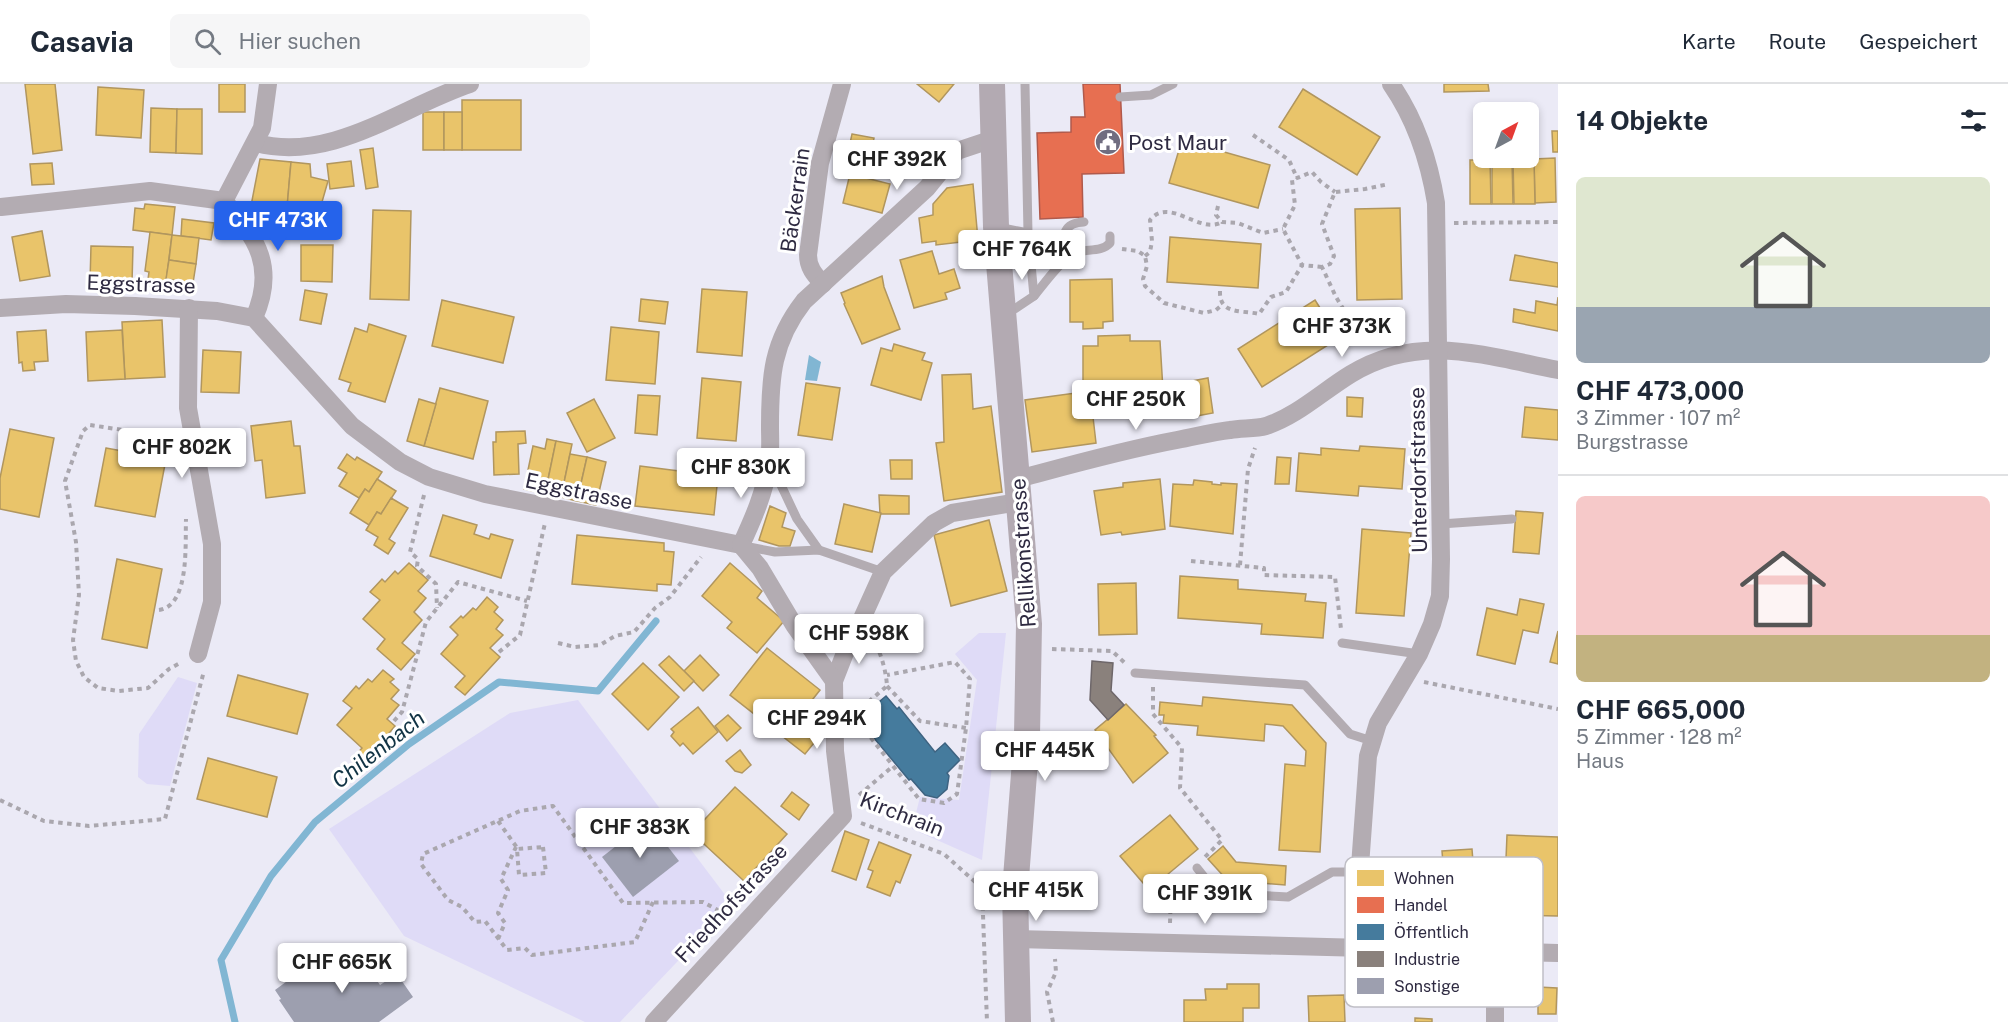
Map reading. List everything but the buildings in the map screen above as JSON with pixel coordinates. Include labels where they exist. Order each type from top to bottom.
[{"type":"street","points":[[224,201],[262,128],[268,84]]},
{"type":"street","points":[[256,143],[276,148],[304,147],[357,134],[470,84]]},
{"type":"street","name":"Bäckerrain","points":[[823,284],[811,270],[808,255],[820,163],[842,84]]},
{"type":"street","name":"Rellikonstrasse","points":[[992,84],[996,227],[1002,317],[1029,624],[1027,735],[1015,891],[1018,1022]]},
{"type":"street","name":"Unterdorfstrasse","points":[[1360,857],[1368,756],[1372,741],[1385,710],[1419,654],[1432,624],[1440,596],[1437,224],[1433,182],[1425,150],[1400,96],[1391,84]]},
{"type":"street","points":[[834,681],[794,625],[760,568],[741,545],[764,490],[770,461],[770,388],[777,347],[794,314],[804,301],[927,188],[957,152],[993,139]]},
{"type":"street","points":[[1,206],[150,191],[224,201],[242,220],[259,249],[265,284],[262,300],[254,318]]},
{"type":"street","name":"Eggstrasse","points":[[0,308],[66,304],[189,308],[254,318],[352,426],[400,462],[429,477],[485,494],[549,508],[741,545]]},
{"type":"street","points":[[189,308],[188,398],[192,436],[212,544],[212,602],[198,654]]},
{"type":"street","points":[[834,681],[852,635],[860,623],[883,572],[934,523],[952,513],[1162,443],[1231,430],[1263,427],[1281,421],[1352,373],[1375,361],[1404,352],[1439,350],[1466,352],[1558,370]]},
{"type":"street","name":"Kirchrain","points":[[834,681],[835,751],[843,812]]},
{"type":"street","name":"Friedhofstrasse","points":[[654,1022],[843,812]]},
{"type":"street","points":[[1015,939],[1345,949]]},
{"type":"street","points":[[1543,953],[1558,953]]},
{"type":"lane","points":[[1025,84],[1028,233],[1034,296]]},
{"type":"lane","points":[[1120,97],[1151,95],[1173,84]]},
{"type":"lane","points":[[1064,259],[1064,234],[1074,222],[1084,222]]},
{"type":"lane","points":[[996,227],[1028,233]]},
{"type":"lane","points":[[1002,317],[1034,296],[1064,259],[1076,252],[1106,247],[1110,243],[1110,236]]},
{"type":"lane","points":[[770,461],[797,519],[819,550]]},
{"type":"lane","points":[[1441,524],[1512,519]]},
{"type":"lane","points":[[741,545],[775,552],[819,550],[883,572]]},
{"type":"lane","points":[[1342,643],[1419,654]]},
{"type":"lane","points":[[1135,673],[1305,685],[1350,734],[1372,741]]},
{"type":"lane","points":[[1197,868],[1217,893],[1288,897],[1332,872],[1345,872]]},
{"type":"path","points":[[1253,135],[1289,160],[1297,178]]},
{"type":"path","points":[[1283,229],[1295,205],[1292,180],[1312,172],[1320,182],[1335,192],[1389,184]]},
{"type":"path","points":[[1302,266],[1322,267],[1330,264],[1334,256],[1322,224],[1335,192]]},
{"type":"path","points":[[1218,206],[1216,215],[1222,222]]},
{"type":"path","points":[[1145,256],[1149,252],[1152,241],[1150,220],[1159,213],[1170,212],[1204,225],[1215,226],[1222,222],[1238,223],[1263,233],[1283,229]]},
{"type":"path","points":[[1437,224],[1558,222]]},
{"type":"path","points":[[1283,229],[1302,266]]},
{"type":"path","points":[[1106,247],[1138,251],[1145,256],[1147,266],[1143,279],[1145,286],[1164,303],[1204,313],[1216,310],[1222,305]]},
{"type":"path","points":[[1220,291],[1222,305],[1230,311],[1259,314],[1271,297],[1286,292],[1302,266]]},
{"type":"path","points":[[1322,267],[1353,325]]},
{"type":"path","points":[[0,800],[44,821],[89,826],[165,819],[205,669],[198,654],[169,669],[147,688],[120,691],[98,688],[84,677],[76,661],[73,640],[79,595],[76,542],[65,481],[83,431],[90,425],[149,434],[192,436]]},
{"type":"path","points":[[1240,565],[1248,469],[1263,427]]},
{"type":"path","points":[[429,477],[410,552],[418,559],[417,566],[436,584],[437,609]]},
{"type":"path","points":[[159,610],[166,609],[174,602],[180,590],[183,577],[187,512],[204,502]]},
{"type":"path","points":[[499,652],[520,635],[549,508]]},
{"type":"path","points":[[558,643],[575,647],[600,645],[615,636],[634,632],[655,608],[670,597],[701,557],[706,539]]},
{"type":"path","points":[[1191,561],[1264,568],[1264,575],[1335,577],[1342,643]]},
{"type":"path","points":[[394,721],[402,712],[426,622],[459,582],[527,601]]},
{"type":"path","points":[[878,646],[887,675],[887,686],[920,721],[966,728]]},
{"type":"path","points":[[1028,649],[1112,651],[1135,673]]},
{"type":"path","points":[[887,675],[955,662],[970,679],[957,794],[944,803],[919,799],[853,715],[887,686]]},
{"type":"path","points":[[1153,674],[1153,714],[1182,748],[1180,788],[1222,840],[1197,868]]},
{"type":"path","points":[[1405,678],[1558,709]]},
{"type":"path","points":[[843,812],[892,767]]},
{"type":"path","points":[[653,902],[635,942],[532,955],[525,948],[507,950],[485,921],[475,922],[462,907],[448,900],[421,864],[423,854],[520,811],[552,806],[623,903],[653,902],[703,902],[743,924]]},
{"type":"path","name":"Kirchrain","points":[[843,812],[944,854],[982,888]]},
{"type":"path","points":[[498,821],[517,848],[519,876],[546,873],[543,847],[517,848]]},
{"type":"path","points":[[498,939],[505,923],[498,913],[508,890],[501,879],[517,848]]},
{"type":"path","points":[[1169,942],[1171,891],[1183,882]]},
{"type":"path","points":[[987,1022],[982,888],[1015,891]]},
{"type":"path","points":[[1053,1022],[1047,992],[1056,972],[1055,941]]},
{"type":"shaded area","points":[[979,633],[1006,633],[982,860],[912,829],[920,797],[959,800],[977,680],[955,654]]},
{"type":"shaded area","points":[[178,677],[197,683],[170,786],[147,784],[138,777],[139,734]]},
{"type":"shaded area","points":[[578,700],[732,904],[620,1022],[585,1022],[404,936],[329,829],[510,713]]},
{"type":"water","points":[[809,355],[821,362],[817,381],[805,380]]},
{"type":"waterway","name":"Chilenbach","points":[[235,1022],[221,960],[271,876],[315,822],[409,744],[499,682],[598,691],[656,621]]},
{"type":"place","name":"Post Maur","points":[[1108,142]]}]
